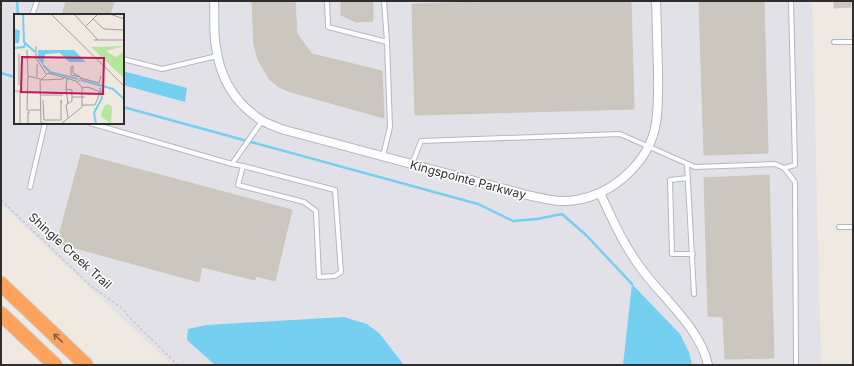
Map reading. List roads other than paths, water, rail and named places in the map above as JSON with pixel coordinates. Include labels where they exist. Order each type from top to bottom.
[{"type":"highway","points":[[1,284],[86,365]]},
{"type":"highway","points":[[1,314],[54,365]]},
{"type":"street","name":"Kingspointe Parkway","points":[[214,1],[215,46],[220,70],[230,91],[244,106],[262,121],[281,129],[531,196],[555,201],[576,200],[600,193],[621,180],[639,163],[648,147],[656,124],[659,102],[656,1]]},
{"type":"street","points":[[600,193],[622,242],[643,271],[697,336],[708,365]]},
{"type":"lane","points":[[33,14],[37,1]]},
{"type":"lane","points":[[326,1],[328,27],[387,42]]},
{"type":"lane","points":[[383,156],[390,127],[384,1]]},
{"type":"lane","points":[[784,168],[795,165],[791,1]]},
{"type":"lane","points":[[834,42],[853,42]]},
{"type":"lane","points":[[124,59],[162,69],[218,56]]},
{"type":"lane","points":[[232,164],[262,121]]},
{"type":"lane","points":[[30,187],[45,124]]},
{"type":"lane","points":[[93,124],[232,164],[243,166],[335,190],[341,272],[334,276],[319,277],[316,211],[304,202],[238,184],[243,166]]},
{"type":"lane","points":[[412,164],[421,141],[620,134],[695,167],[774,164],[784,168],[795,182],[796,365]]},
{"type":"lane","points":[[687,164],[694,294]]},
{"type":"lane","points":[[688,178],[670,180],[672,254],[693,254]]},
{"type":"lane","points":[[839,227],[853,227]]},
{"type":"water","points":[[124,71],[187,88],[185,102],[124,85]]},
{"type":"water","points":[[632,284],[680,334],[689,352],[692,365],[623,365]]},
{"type":"water","points":[[344,317],[367,324],[379,333],[404,365],[215,365],[187,340],[188,329],[206,325]]},
{"type":"waterway","points":[[17,1],[18,14]]},
{"type":"waterway","points":[[1,73],[14,77]]},
{"type":"waterway","points":[[124,107],[478,204],[513,221],[537,219],[562,214],[586,235],[632,284]]}]
